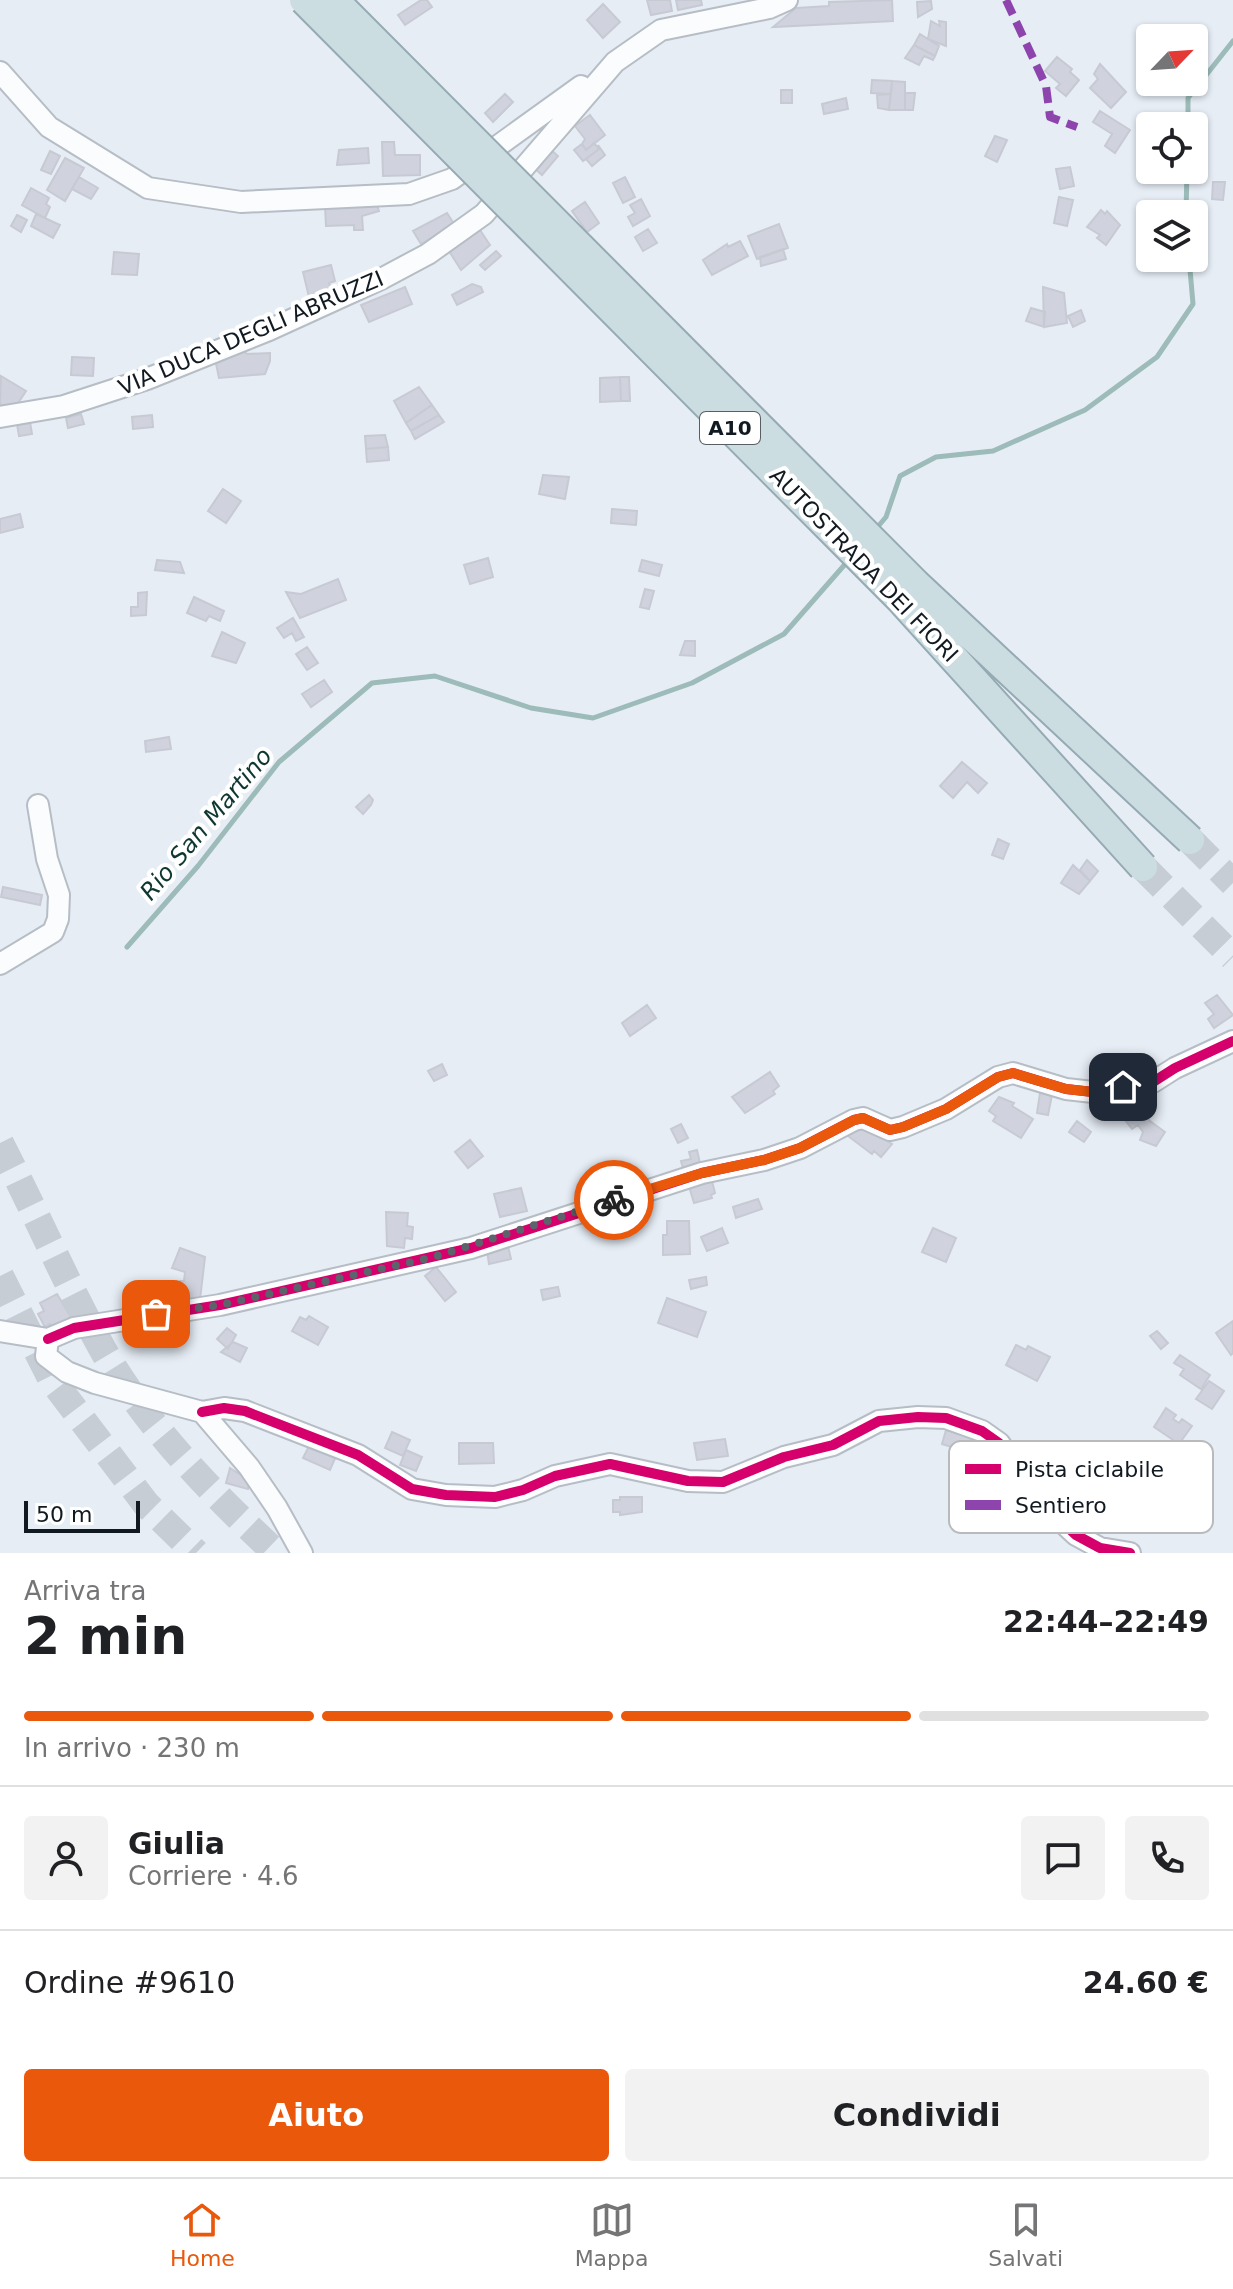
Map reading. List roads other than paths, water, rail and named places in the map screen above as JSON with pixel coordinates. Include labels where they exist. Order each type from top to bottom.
[{"type":"highway","name":"AUTOSTRADA DEI FIORI","points":[[304,0],[901,600],[1143,867]]},
{"type":"highway","name":"AUTOSTRADA DEI FIORI","points":[[334,0],[916,584],[1190,840]]},
{"type":"street","points":[[0,72],[49,127],[148,188],[241,202],[409,194],[452,179],[661,30],[769,8],[787,0]]},
{"type":"street","name":"VIA DUCA DEGLI ABRUZZI","points":[[0,417],[64,406],[147,379],[332,303],[428,254],[484,214],[578,101],[615,62]]},
{"type":"street","points":[[0,964],[53,932],[58,919],[59,895],[47,859],[38,805]]},
{"type":"street","points":[[0,1331],[48,1339],[74,1328],[220,1305],[471,1248],[702,1173],[764,1160],[800,1148],[854,1120],[863,1118],[890,1130],[922,1121],[998,1077],[1013,1073],[1066,1089],[1093,1092],[1153,1082],[1175,1068],[1233,1041]]},
{"type":"street","points":[[48,1339],[46,1356],[67,1372],[95,1383],[202,1412],[224,1408],[245,1411],[358,1455],[412,1489],[446,1495],[495,1497],[523,1490],[555,1476],[610,1464],[646,1469],[688,1481],[723,1482],[784,1457],[833,1445],[879,1421],[918,1417],[946,1418],[982,1431],[996,1441]]},
{"type":"street","points":[[202,1412],[249,1467],[302,1553]]},
{"type":"street","points":[[1074,1533],[1100,1548],[1130,1553]]},
{"type":"waterway","name":"Rio San Martino","points":[[1188,112],[1188,98],[1233,41]]},
{"type":"waterway","name":"Rio San Martino","points":[[1186,200],[1187,184]]},
{"type":"waterway","name":"Rio San Martino","points":[[875,530],[886,517],[900,476],[936,457],[993,451],[1085,410],[1157,357],[1193,304],[1190,272]]},
{"type":"waterway","name":"Rio San Martino","points":[[127,947],[198,866],[279,762],[372,683],[435,676],[531,708],[593,718],[692,683],[784,634],[847,562]]},
{"type":"tunnel","points":[[1190,840],[1233,883]]},
{"type":"tunnel","points":[[1143,867],[1233,957]]},
{"type":"tunnel","points":[[0,1143],[76,1299],[120,1378],[182,1458],[276,1553]]},
{"type":"tunnel","points":[[0,1276],[52,1380],[146,1504],[196,1553]]}]
